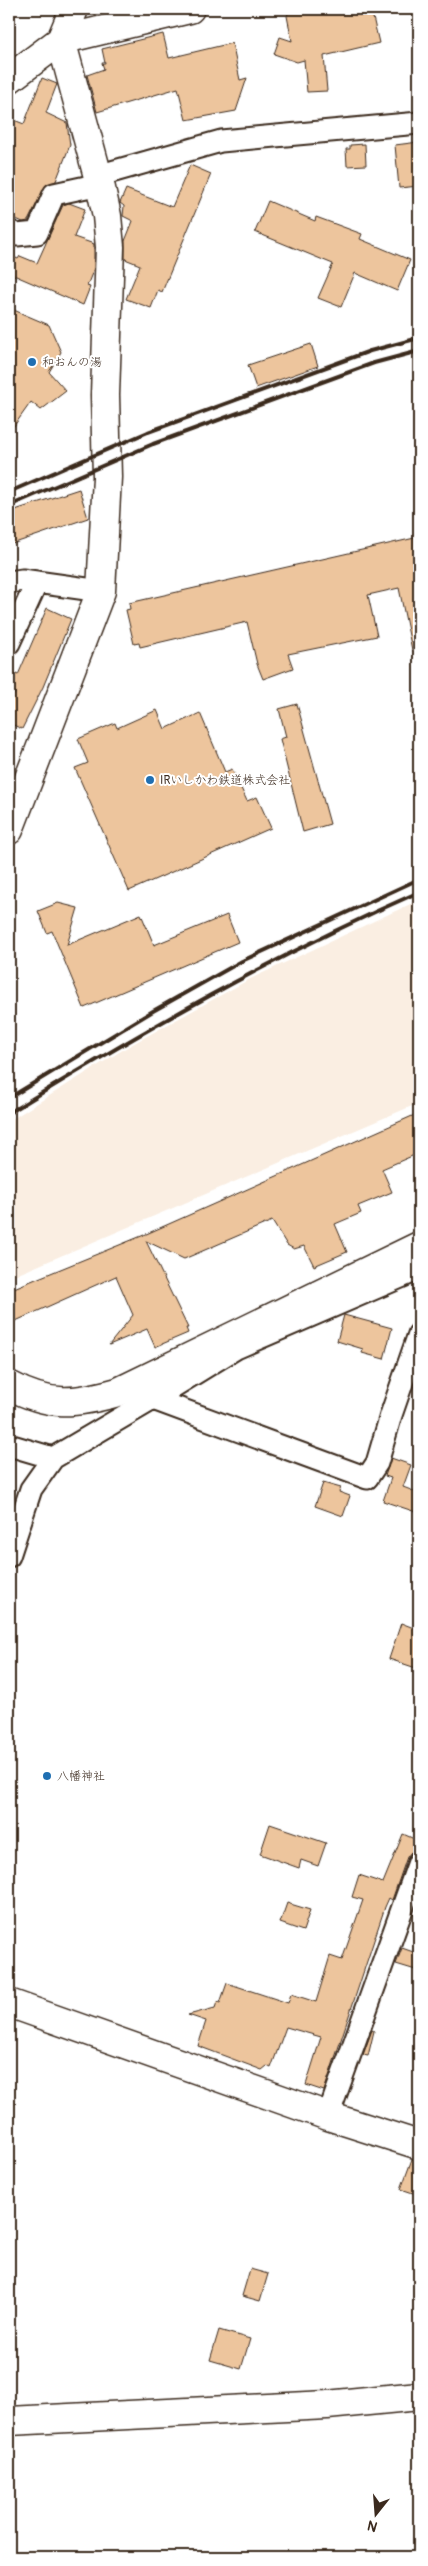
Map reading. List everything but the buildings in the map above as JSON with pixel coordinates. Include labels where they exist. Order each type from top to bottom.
[{"type":"street","points":[[9,830],[101,591],[107,477],[105,395],[110,247],[107,216],[62,40],[74,9]]},
{"type":"street","points":[[9,79],[62,40],[190,9]]},
{"type":"street","points":[[9,231],[17,235],[37,233],[54,194],[221,141],[419,123]]},
{"type":"street","points":[[9,582],[22,580],[101,591]]},
{"type":"street","points":[[9,643],[37,582]]},
{"type":"street","points":[[9,1385],[30,1397],[56,1401],[86,1401],[118,1392],[417,1253]]},
{"type":"street","points":[[9,1556],[31,1489],[53,1458],[236,1348],[410,1273],[417,1253]]},
{"type":"street","points":[[153,1399],[367,1478],[377,1463],[391,1415],[419,1334]]},
{"type":"street","points":[[9,1445],[53,1458]]},
{"type":"street","points":[[328,2116],[419,1862]]},
{"type":"street","points":[[9,2003],[328,2116],[419,2145]]},
{"type":"street","points":[[9,2421],[327,2405],[419,2396]]},
{"type":"shaded area","points":[[419,900],[419,1103],[9,1278],[9,1121],[129,1046],[250,979]]},
{"type":"railway","points":[[9,492],[148,432],[370,351],[419,338]]},
{"type":"railway","points":[[9,506],[153,444],[374,363],[419,351]]},
{"type":"railway","points":[[9,1098],[153,1011],[242,961],[419,879]]},
{"type":"railway","points":[[9,1113],[210,995],[313,942],[419,892]]},
{"type":"place","name":"和おんの湯","points":[[32,362]]},
{"type":"place","name":"IRいしかわ鉄道株式会社","points":[[150,780]]},
{"type":"place","name":"八幡神社","points":[[47,1776]]}]
